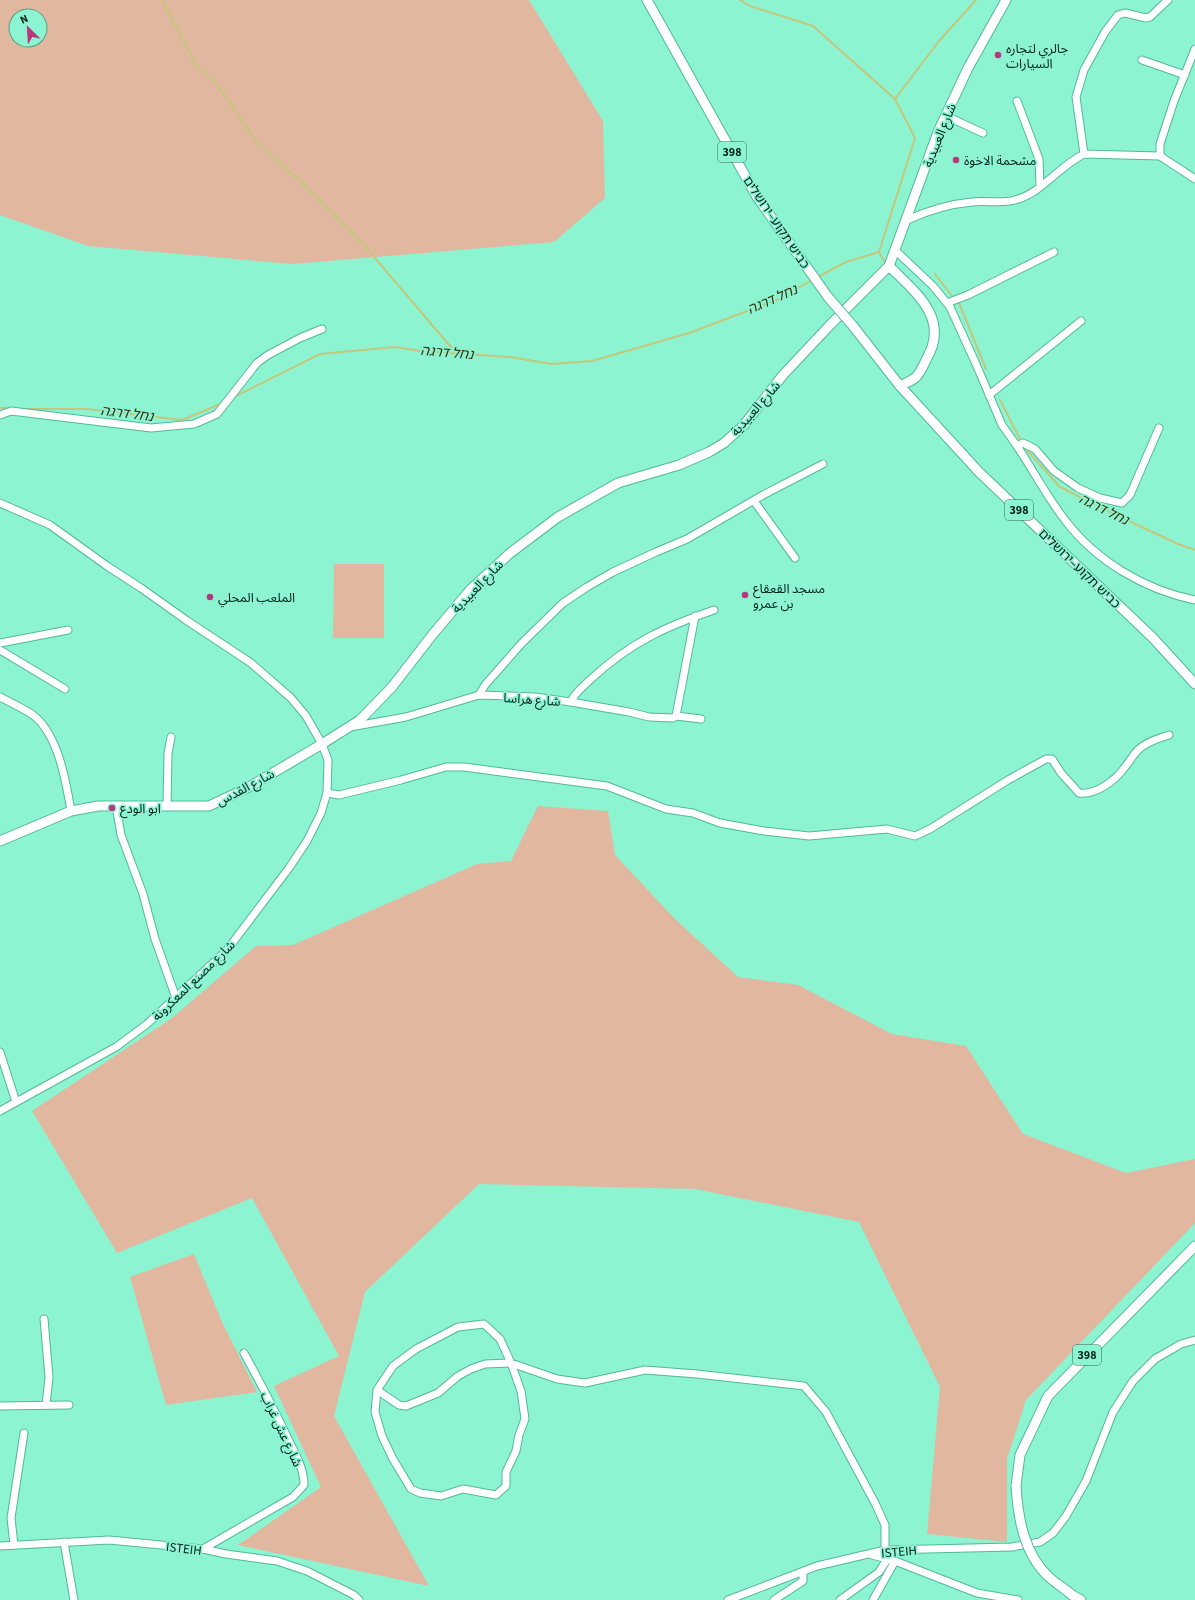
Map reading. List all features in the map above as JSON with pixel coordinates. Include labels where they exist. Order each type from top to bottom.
[{"type":"main road","name":"כביש תקוע–ירושלים","points":[[647,0],[757,197],[828,296],[854,326],[900,386],[979,472],[1153,638],[1195,684]]},
{"type":"main road","name":"شارع العبيدية","points":[[322,744],[360,720],[382,698],[471,589],[509,554],[558,517],[618,483],[679,465],[709,452],[724,442],[744,425],[783,375],[888,266],[896,250],[938,132],[968,68],[1006,0]]},
{"type":"main road","points":[[888,266],[921,298],[932,317],[935,329],[932,350],[916,377],[900,386]]},
{"type":"main road","name":"شارع القدس","points":[[0,841],[71,811],[98,806],[209,806],[249,788],[322,744]]},
{"type":"main road","name":"398","points":[[1081,1600],[1072,1595],[1050,1577],[1040,1567],[1031,1552],[1019,1518],[1016,1486],[1020,1456],[1048,1396],[1195,1246]]},
{"type":"street","points":[[1084,154],[1076,97],[1084,70],[1105,32],[1118,15],[1125,14],[1146,18],[1150,17],[1168,0]]},
{"type":"street","points":[[1160,156],[1160,144],[1174,101],[1195,49]]},
{"type":"street","points":[[1142,60],[1185,75]]},
{"type":"street","points":[[1017,101],[1039,159],[1040,186]]},
{"type":"street","points":[[946,116],[983,133]]},
{"type":"street","points":[[906,220],[936,208],[965,203],[1015,200],[1025,196],[1040,186],[1073,159],[1084,154],[1160,156],[1195,179]]},
{"type":"street","points":[[896,250],[934,286],[947,303],[976,364],[1002,426],[1017,446],[1064,520],[1076,535],[1091,548],[1142,584],[1195,600]]},
{"type":"street","points":[[947,303],[968,295],[1054,252]]},
{"type":"street","points":[[989,395],[1081,322]]},
{"type":"street","points":[[0,415],[11,412],[151,428],[194,424],[217,414],[257,363],[268,355],[300,338],[322,329]]},
{"type":"street","points":[[1017,446],[1023,443],[1034,449],[1054,472],[1078,488],[1100,498],[1122,503],[1130,495],[1159,428]]},
{"type":"street","points":[[479,695],[484,685],[517,648],[563,603],[613,572],[656,552],[687,540],[763,495],[823,464]]},
{"type":"street","points":[[754,501],[795,558]]},
{"type":"street","name":"شارع مصنع المعكرونة","points":[[0,503],[50,525],[107,566],[251,663],[291,698],[306,716],[322,744],[328,760],[327,793],[321,813],[307,841],[289,868],[227,950],[147,1024],[116,1047],[0,1111]]},
{"type":"street","name":"شارع هراسا","points":[[348,728],[406,717],[479,695],[535,697],[571,702],[573,697],[594,676],[627,650],[664,628],[714,610]]},
{"type":"street","points":[[676,716],[695,616]]},
{"type":"street","points":[[0,643],[68,630]]},
{"type":"street","points":[[0,650],[65,689]]},
{"type":"street","points":[[0,698],[33,715],[45,729],[51,739],[66,783],[71,811]]},
{"type":"street","points":[[571,702],[649,717],[670,719],[676,716],[702,719]]},
{"type":"street","points":[[327,793],[339,795],[446,767],[464,767],[607,786],[666,809],[693,813],[720,823],[764,831],[810,836],[887,829],[915,836],[930,829],[1008,780],[1046,759],[1052,759],[1060,773],[1079,794],[1094,792],[1118,774],[1139,748],[1169,735]]},
{"type":"street","points":[[167,806],[168,753],[171,737]]},
{"type":"street","points":[[116,806],[121,835],[143,894],[155,939],[176,998]]},
{"type":"street","points":[[0,1052],[16,1102]]},
{"type":"street","points":[[44,1319],[49,1377],[46,1405]]},
{"type":"street","points":[[484,1324],[500,1339],[511,1363],[521,1392],[525,1418],[519,1435],[516,1451],[506,1472],[506,1486],[496,1494],[463,1489],[442,1496],[420,1493],[411,1489],[393,1460],[382,1436],[375,1412],[377,1390],[393,1366],[416,1349],[458,1327],[484,1324]]},
{"type":"street","name":"ISTEIH","points":[[728,1600],[817,1566],[885,1550],[1012,1547],[1040,1542],[1053,1533],[1066,1516],[1086,1481],[1113,1412],[1133,1381],[1155,1359],[1181,1344],[1195,1340]]},
{"type":"street","name":"شارع عش غراب","points":[[203,1549],[293,1497],[304,1485],[304,1476],[295,1453],[275,1411],[244,1353]]},
{"type":"street","points":[[377,1390],[399,1405],[406,1406],[438,1393],[458,1376],[471,1369],[486,1364],[511,1363],[557,1379],[585,1383],[645,1370],[804,1386],[826,1412],[885,1525],[885,1550]]},
{"type":"street","points":[[0,1406],[69,1405]]},
{"type":"street","points":[[14,1545],[11,1518],[24,1433]]},
{"type":"street","name":"ISTEIH","points":[[0,1546],[109,1540],[203,1549],[277,1562],[307,1571],[354,1595],[359,1600]]},
{"type":"street","points":[[64,1542],[74,1600]]},
{"type":"street","points":[[870,1554],[896,1560],[977,1592],[1018,1600]]},
{"type":"street","points":[[840,1600],[879,1572],[888,1558]]},
{"type":"street","points":[[873,1600],[896,1560]]},
{"type":"street","points":[[774,1600],[803,1580],[803,1572]]},
{"type":"shaded area","points":[[0,0],[529,0],[603,121],[605,198],[554,242],[292,264],[88,246],[0,215]]},
{"type":"shaded area","points":[[334,564],[384,564],[384,638],[333,638]]},
{"type":"shaded area","points":[[538,806],[608,811],[615,855],[674,918],[738,977],[798,985],[892,1034],[966,1046],[1023,1134],[1126,1173],[1195,1159],[1195,1223],[1026,1400],[1007,1459],[1007,1542],[927,1534],[940,1387],[859,1222],[695,1189],[479,1184],[365,1292],[334,1416],[429,1586],[238,1545],[321,1487],[274,1386],[339,1356],[252,1198],[117,1253],[32,1111],[172,1018],[256,946],[293,945],[477,864],[511,861]]},
{"type":"shaded area","points":[[194,1254],[222,1322],[257,1392],[166,1405],[130,1277]]},
{"type":"waterway","points":[[162,0],[197,67],[216,83],[258,144],[298,179],[363,244],[456,353]]},
{"type":"waterway","points":[[740,0],[750,6],[813,26],[895,99],[915,138],[879,252]]},
{"type":"waterway","points":[[895,99],[939,41],[976,0]]},
{"type":"waterway","name":"נחל דרגה","points":[[818,277],[846,262],[879,252],[884,261]]},
{"type":"waterway","name":"נחל דרגה","points":[[935,274],[953,297]]},
{"type":"waterway","name":"נחל דרגה","points":[[234,397],[320,354],[395,347],[420,351],[510,357],[552,364],[592,361],[689,333],[779,299],[812,280]]},
{"type":"waterway","name":"נחל דרגה","points":[[959,303],[986,369]]},
{"type":"waterway","name":"נחל דרגה","points":[[1000,400],[1020,439]]},
{"type":"waterway","name":"נחל דרגה","points":[[17,409],[88,409],[182,420],[223,403]]},
{"type":"waterway","name":"נחל דרגה","points":[[0,408],[9,408]]},
{"type":"waterway","name":"נחל דרגה","points":[[1026,449],[1060,487],[1178,544],[1195,550]]},
{"type":"place","name":"جالري لتجاره السيارات","points":[[998,55]]},
{"type":"place","name":"مشحمة الاخوة","points":[[956,160]]},
{"type":"place","name":"مسجد القعقاع بن عمرو","points":[[745,595]]},
{"type":"place","name":"الملعب المحلي","points":[[210,597]]},
{"type":"place","name":"ابو الودع","points":[[112,808]]}]
